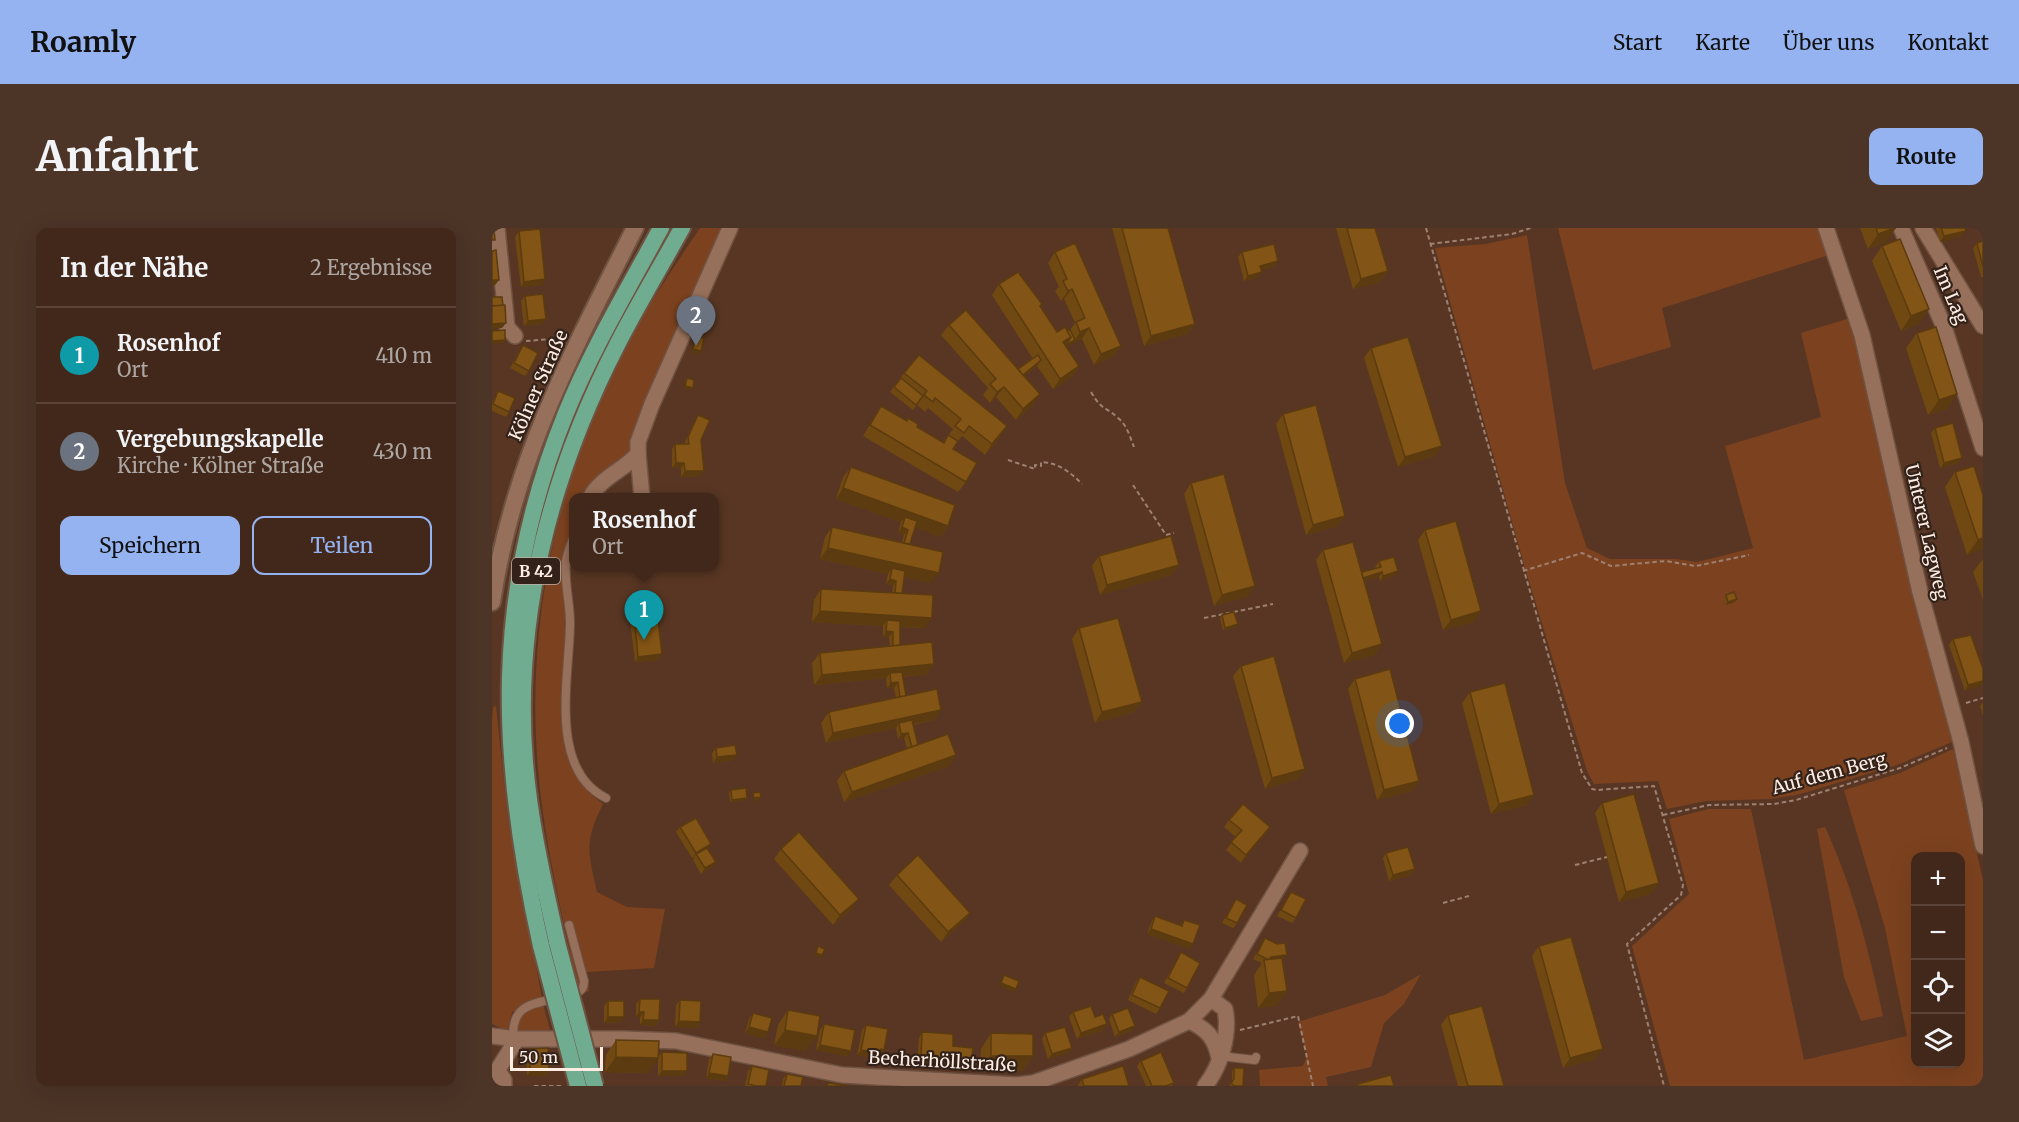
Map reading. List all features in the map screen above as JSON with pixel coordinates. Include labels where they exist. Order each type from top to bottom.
[{"type":"highway","name":"B 42","points":[[595,1086],[525,873],[508,742],[510,640],[519,572],[543,474],[566,411],[604,332],[661,228]]},
{"type":"highway","name":"B 42","points":[[578,1086],[549,944],[525,762],[525,652],[534,579],[549,513],[580,425],[618,343],[682,228]]},
{"type":"street","points":[[497,228],[507,327],[515,336]]},
{"type":"street","name":"Kölner Straße","points":[[492,602],[513,500],[545,411],[635,228]]},
{"type":"street","points":[[642,493],[638,442],[652,404],[668,374],[730,228]]},
{"type":"street","name":"Unterer Lagweg","points":[[1826,228],[1862,335],[1920,592],[1961,742],[1983,846]]},
{"type":"street","name":"Im Lag","points":[[1901,228],[1944,327],[1983,448]]},
{"type":"street","points":[[1923,228],[1983,326]]},
{"type":"street","points":[[593,493],[596,487],[639,454]]},
{"type":"street","name":"Becherhöllstraße","points":[[492,1036],[573,1043],[650,1039],[687,1043],[842,1075],[1017,1085],[1033,1083],[1129,1049],[1189,1021],[1207,1003],[1300,851]]},
{"type":"street","points":[[1205,1086],[1220,1047],[1207,1003]]},
{"type":"street","points":[[1189,1021],[1203,1027],[1220,1047]]},
{"type":"street","points":[[504,1086],[504,1080],[495,1075],[515,1039]]},
{"type":"lane","points":[[569,551],[566,562],[570,623],[566,731],[576,765],[587,783],[606,798]]},
{"type":"lane","points":[[515,1039],[513,1018],[519,1011],[541,1002],[580,992],[584,987],[569,925]]},
{"type":"lane","points":[[1220,1047],[1255,1060],[1256,1057]]},
{"type":"path","points":[[1426,228],[1523,572],[1586,782],[1592,789],[1597,790],[1654,786],[1664,815],[1684,891],[1627,944],[1664,1086]]},
{"type":"path","points":[[1430,244],[1512,234],[1531,228]]},
{"type":"path","points":[[515,336],[524,341],[580,337]]},
{"type":"path","points":[[1091,392],[1101,408],[1114,414],[1124,424],[1134,447]]},
{"type":"path","points":[[1008,460],[1035,469],[1035,465],[1041,466],[1041,462],[1053,463],[1069,472],[1082,484]]},
{"type":"path","points":[[1133,485],[1166,536],[1174,533]]},
{"type":"path","points":[[1523,572],[1581,553],[1611,566],[1666,561],[1696,566],[1749,555]]},
{"type":"path","points":[[1204,618],[1273,603]]},
{"type":"path","points":[[1951,708],[1983,698]]},
{"type":"path","name":"Auf dem Berg","points":[[1664,815],[1709,805],[1774,804],[1796,800],[1899,768],[1961,742]]},
{"type":"path","points":[[1575,865],[1606,857]]},
{"type":"path","points":[[1443,903],[1469,896]]},
{"type":"path","points":[[1220,1047],[1298,1016],[1313,1086]]},
{"type":"path","points":[[534,1086],[562,1086]]},
{"type":"shaded area","points":[[700,228],[723,228],[634,453],[589,493],[569,493],[569,538],[563,559],[566,625],[562,722],[565,745],[572,767],[585,787],[603,804],[590,838],[591,867],[597,892],[627,907],[665,909],[654,968],[587,972],[589,991],[579,995],[550,854],[538,768],[535,711],[537,654],[543,598],[553,543],[586,435],[608,383],[658,292]]},
{"type":"shaded area","points":[[1558,228],[1821,228],[1829,255],[1662,308],[1671,347],[1593,370]]},
{"type":"shaded area","points":[[1527,235],[1565,483],[1587,548],[1610,559],[1676,559],[1697,562],[1753,548],[1725,446],[1821,417],[1801,333],[1850,318],[1952,742],[1897,765],[1797,795],[1770,799],[1706,801],[1667,809],[1658,781],[1594,784],[1587,771],[1525,568],[1435,248],[1486,244]]},
{"type":"shaded area","points":[[496,706],[508,821],[542,998],[512,1012],[508,1031],[492,1024],[492,722],[493,707]]},
{"type":"shaded area","points":[[1953,749],[1983,880],[1983,1086],[1670,1086],[1632,946],[1689,894],[1669,819],[1709,809],[1751,809],[1804,1060],[1907,1036],[1885,928],[1844,790],[1900,773]]},
{"type":"shaded area","points":[[1825,827],[1844,873],[1859,920],[1883,1016],[1861,1021],[1844,977],[1817,829]]},
{"type":"shaded area","points":[[1421,974],[1404,1004],[1384,1023],[1371,1067],[1326,1077],[1328,1086],[1260,1086],[1259,1070],[1303,1066],[1307,1056],[1298,1022],[1385,995]]},
{"type":"shaded area","points":[[543,1004],[550,1030],[517,1032],[520,1015]]},
{"type":"building","points":[[1122,228],[1168,228],[1195,324],[1151,336]]},
{"type":"building","points":[[1347,228],[1375,228],[1388,271],[1361,279]]},
{"type":"building","points":[[1876,228],[1895,228],[1878,234]]},
{"type":"building","points":[[1941,228],[1965,228],[1966,231],[1944,236]]},
{"type":"building","points":[[492,229],[494,229],[495,240],[492,240]]},
{"type":"building","points":[[540,229],[545,279],[524,282],[519,231]]},
{"type":"building","points":[[1900,239],[1929,309],[1911,316],[1882,246]]},
{"type":"building","points":[[1983,241],[1983,267],[1977,243]]},
{"type":"building","points":[[1075,243],[1121,346],[1101,354],[1089,328],[1080,332],[1076,322],[1085,318],[1072,289],[1068,291],[1063,281],[1067,279],[1055,252]]},
{"type":"building","points":[[1274,244],[1278,261],[1260,266],[1262,272],[1248,276],[1242,252]]},
{"type":"building","points":[[496,250],[499,280],[492,280],[492,251]]},
{"type":"building","points":[[1018,272],[1042,304],[1040,306],[1057,332],[1065,327],[1071,337],[1063,342],[1079,366],[1060,379],[999,284]]},
{"type":"building","points":[[543,294],[546,319],[528,321],[525,296]]},
{"type":"building","points":[[492,297],[502,297],[503,306],[492,306]]},
{"type":"building","points":[[505,305],[506,323],[492,324],[492,306]]},
{"type":"building","points":[[966,310],[1040,394],[1023,409],[1004,387],[997,392],[990,384],[996,379],[949,325]]},
{"type":"building","points":[[1936,327],[1957,394],[1939,400],[1917,333]]},
{"type":"building","points":[[505,330],[505,340],[492,341],[492,331]]},
{"type":"building","points":[[1070,330],[1075,340],[1066,345],[1071,337],[1067,331]]},
{"type":"building","points":[[696,336],[704,338],[701,351],[693,349]]},
{"type":"building","points":[[1408,337],[1442,446],[1405,457],[1371,348]]},
{"type":"building","points":[[523,345],[538,353],[529,371],[514,363]]},
{"type":"building","points":[[919,355],[1007,426],[992,444],[969,426],[964,433],[955,426],[961,419],[935,398],[933,402],[924,395],[927,391],[904,373]]},
{"type":"building","points":[[1038,355],[1041,360],[1023,375],[1018,369]]},
{"type":"building","points":[[687,378],[694,380],[693,388],[685,386]]},
{"type":"building","points":[[901,378],[923,396],[916,405],[894,387]]},
{"type":"building","points":[[498,391],[515,398],[509,412],[493,404]]},
{"type":"building","points":[[1316,405],[1345,516],[1313,525],[1283,414]]},
{"type":"building","points":[[881,406],[907,421],[908,418],[918,424],[917,427],[944,443],[948,435],[958,441],[953,449],[977,463],[966,482],[870,425]]},
{"type":"building","points":[[698,415],[710,420],[701,440],[704,471],[685,471],[684,463],[676,463],[675,444],[689,444],[688,437]]},
{"type":"building","points":[[1953,423],[1962,458],[1944,463],[1935,428]]},
{"type":"building","points":[[1974,466],[1983,495],[1983,538],[1978,540],[1955,472]]},
{"type":"building","points":[[851,467],[955,505],[948,526],[843,488]]},
{"type":"building","points":[[1224,474],[1255,586],[1222,595],[1191,483]]},
{"type":"building","points":[[905,517],[917,521],[910,544],[904,543],[908,530],[902,527]]},
{"type":"building","points":[[1456,521],[1481,611],[1451,620],[1425,530]]},
{"type":"building","points":[[832,527],[943,552],[939,573],[828,548]]},
{"type":"building","points":[[1171,536],[1179,565],[1107,585],[1099,556]]},
{"type":"building","points":[[1353,542],[1382,644],[1352,653],[1323,550]]},
{"type":"building","points":[[1394,557],[1398,571],[1383,576],[1382,572],[1363,578],[1362,572],[1381,567],[1379,561]]},
{"type":"building","points":[[892,568],[905,571],[902,594],[895,593],[896,581],[890,579]]},
{"type":"building","points":[[821,589],[933,595],[932,618],[820,611]]},
{"type":"building","points":[[1734,592],[1737,599],[1728,602],[1726,595]]},
{"type":"building","points":[[657,612],[662,654],[638,657],[634,615]]},
{"type":"building","points":[[1234,612],[1238,624],[1225,628],[1222,615]]},
{"type":"building","points":[[1118,618],[1142,702],[1102,712],[1079,628]]},
{"type":"building","points":[[887,620],[900,621],[900,645],[893,646],[893,632],[886,631]]},
{"type":"building","points":[[1971,635],[1983,669],[1983,681],[1968,685],[1953,639]]},
{"type":"building","points":[[932,642],[934,664],[822,675],[820,653]]},
{"type":"building","points":[[1274,656],[1305,769],[1272,778],[1241,666]]},
{"type":"building","points":[[1390,669],[1419,781],[1384,790],[1355,679]]},
{"type":"building","points":[[902,672],[906,696],[900,697],[898,682],[891,683],[890,673]]},
{"type":"building","points":[[1505,683],[1534,795],[1499,804],[1470,692]]},
{"type":"building","points":[[937,689],[941,710],[833,733],[829,712]]},
{"type":"building","points":[[912,720],[918,745],[912,747],[908,733],[901,734],[899,723]]},
{"type":"building","points":[[948,734],[956,755],[852,792],[844,771]]},
{"type":"building","points":[[735,745],[737,755],[717,757],[716,748]]},
{"type":"building","points":[[746,788],[747,798],[732,800],[731,790]]},
{"type":"building","points":[[760,792],[761,797],[754,798],[753,793]]},
{"type":"building","points":[[1634,794],[1659,883],[1626,892],[1602,803]]},
{"type":"building","points":[[1243,804],[1270,827],[1246,855],[1231,842],[1242,830],[1229,820]]},
{"type":"building","points":[[696,818],[711,844],[696,853],[680,827]]},
{"type":"building","points":[[799,832],[859,899],[840,915],[781,849]]},
{"type":"building","points":[[1408,847],[1415,869],[1393,875],[1386,853]]},
{"type":"building","points":[[707,848],[716,862],[705,868],[696,854]]},
{"type":"building","points":[[918,855],[970,913],[948,932],[897,875]]},
{"type":"building","points":[[1291,892],[1306,899],[1296,918],[1281,910]]},
{"type":"building","points":[[1236,899],[1247,905],[1237,923],[1226,918]]},
{"type":"building","points":[[1155,916],[1182,926],[1184,920],[1200,925],[1193,944],[1151,929]]},
{"type":"building","points":[[1571,937],[1603,1049],[1570,1058],[1539,946]]},
{"type":"building","points":[[1265,938],[1277,944],[1285,943],[1287,955],[1271,957],[1269,960],[1257,954]]},
{"type":"building","points":[[818,946],[825,949],[822,955],[816,953]]},
{"type":"building","points":[[1181,952],[1200,963],[1187,988],[1168,978]]},
{"type":"building","points":[[1282,958],[1287,991],[1269,993],[1264,960]]},
{"type":"building","points":[[1004,975],[1019,981],[1016,989],[1001,983]]},
{"type":"building","points":[[1140,977],[1169,991],[1160,1008],[1132,995]]},
{"type":"building","points":[[640,999],[660,999],[659,1020],[643,1020],[644,1012],[639,1012]]},
{"type":"building","points":[[680,1000],[701,1001],[700,1022],[679,1021]]},
{"type":"building","points":[[608,1001],[624,1001],[624,1017],[608,1017]]},
{"type":"building","points":[[1091,1006],[1095,1017],[1103,1014],[1107,1024],[1081,1033],[1073,1012]]},
{"type":"building","points":[[1482,1006],[1504,1086],[1468,1086],[1448,1015]]},
{"type":"building","points":[[1128,1008],[1135,1026],[1119,1032],[1112,1014]]},
{"type":"building","points":[[788,1010],[820,1016],[817,1036],[785,1030]]},
{"type":"building","points":[[753,1013],[772,1018],[768,1032],[749,1027]]},
{"type":"building","points":[[824,1024],[855,1030],[851,1051],[820,1045]]},
{"type":"building","points":[[866,1025],[888,1029],[884,1050],[881,1049],[880,1053],[861,1050]]},
{"type":"building","points":[[1065,1027],[1072,1048],[1052,1054],[1045,1033]]},
{"type":"building","points":[[922,1032],[953,1034],[953,1046],[973,1048],[971,1066],[952,1064],[952,1059],[921,1057]]},
{"type":"building","points":[[991,1033],[1033,1034],[1033,1056],[991,1056]]},
{"type":"building","points":[[616,1040],[659,1041],[658,1058],[616,1057]]},
{"type":"building","points":[[548,1048],[549,1071],[530,1071],[530,1049]]},
{"type":"building","points":[[662,1052],[687,1053],[687,1071],[662,1071]]},
{"type":"building","points":[[1161,1052],[1174,1083],[1166,1086],[1152,1086],[1141,1061]]},
{"type":"building","points":[[713,1054],[731,1057],[728,1076],[709,1073]]},
{"type":"building","points":[[752,1066],[769,1070],[766,1086],[748,1084]]},
{"type":"building","points":[[1123,1066],[1129,1086],[1084,1086],[1082,1079]]},
{"type":"building","points":[[1234,1068],[1244,1068],[1243,1086],[1234,1086],[1231,1083],[1234,1079]]},
{"type":"building","points":[[787,1074],[803,1077],[801,1086],[784,1086]]},
{"type":"building","points":[[1391,1075],[1394,1086],[1358,1086],[1358,1084]]},
{"type":"building","points":[[828,1083],[845,1085],[845,1086],[827,1086]]},
{"type":"place","name":"Vergebungskapelle","points":[[696,346]]},
{"type":"place","name":"Rosenhof","points":[[644,640]]}]
